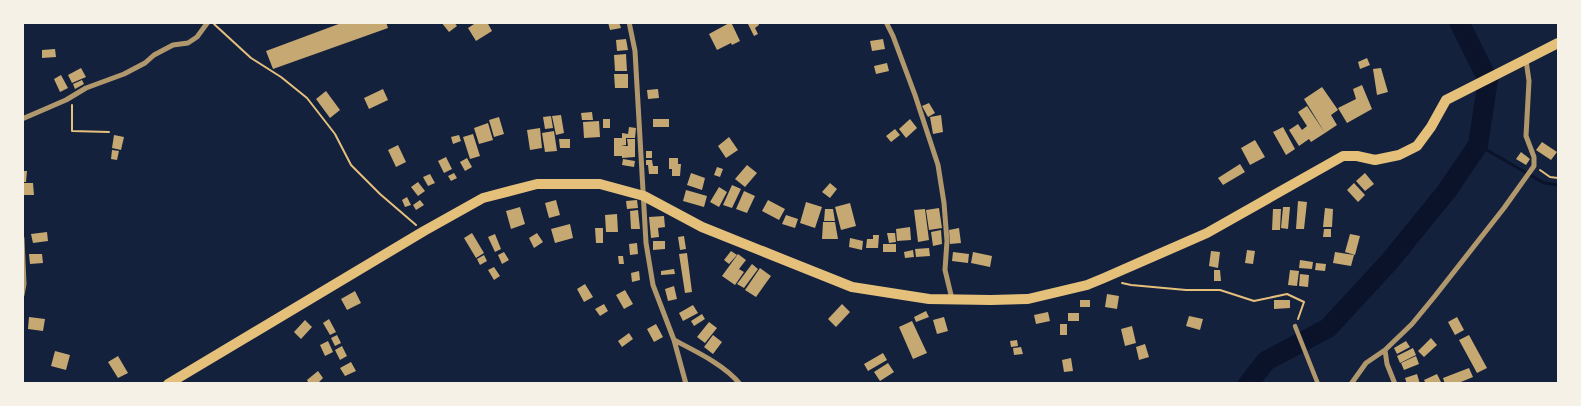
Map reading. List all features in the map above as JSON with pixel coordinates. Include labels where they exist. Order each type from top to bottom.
[{"type":"main road","points":[[168,384],[424,231],[484,198],[537,184],[600,184],[644,196],[702,227],[852,287],[929,299],[991,300],[1028,298],[1087,285],[1207,233],[1343,156],[1357,156],[1375,160],[1399,155],[1417,146],[1431,127],[1446,100],[1558,43]]},
{"type":"street","points":[[22,119],[70,98],[86,88],[131,70],[173,45],[188,43],[197,36],[208,22]]},
{"type":"street","points":[[629,22],[635,51],[646,243],[653,284],[674,340],[686,384]]},
{"type":"street","points":[[886,22],[915,95],[938,165],[947,241],[945,270],[952,299]]},
{"type":"street","points":[[1351,384],[1366,363],[1385,350],[1418,317],[1470,252],[1534,166],[1534,157],[1526,136],[1530,81],[1526,60]]},
{"type":"street","points":[[22,238],[24,284],[22,295]]},
{"type":"street","points":[[1295,326],[1318,384]]},
{"type":"street","points":[[674,340],[733,376],[740,384]]},
{"type":"street","points":[[1385,350],[1387,364],[1395,384]]},
{"type":"path","points":[[212,22],[251,58],[281,77],[307,98],[336,134],[351,165],[380,194],[424,231]]},
{"type":"path","points":[[70,98],[73,109],[72,131],[108,132]]},
{"type":"path","points":[[1534,166],[1550,177],[1558,178]]},
{"type":"path","points":[[1122,283],[1186,290],[1220,290],[1254,301],[1287,294],[1304,302],[1295,326]]},
{"type":"building","points":[[344,22],[386,22],[388,28],[273,69],[266,51]]},
{"type":"building","points":[[441,22],[454,22],[457,26],[449,32]]},
{"type":"building","points":[[477,22],[487,22],[492,31],[476,41],[468,28]]},
{"type":"building","points":[[608,22],[619,22],[621,28],[610,30]]},
{"type":"building","points":[[731,22],[740,41],[717,50],[709,34]]},
{"type":"building","points":[[747,22],[758,22],[759,25],[755,28],[758,34],[754,36]]},
{"type":"building","points":[[626,39],[628,50],[617,51],[616,40]]},
{"type":"building","points":[[883,39],[885,49],[872,51],[870,41]]},
{"type":"building","points":[[55,49],[56,57],[42,58],[42,50]]},
{"type":"building","points":[[626,54],[627,71],[615,71],[614,55]]},
{"type":"building","points":[[1367,58],[1370,65],[1360,69],[1358,62]]},
{"type":"building","points":[[887,63],[889,71],[876,74],[874,66]]},
{"type":"building","points":[[81,68],[86,77],[72,83],[68,75]]},
{"type":"building","points":[[1381,68],[1388,92],[1377,95],[1373,69]]},
{"type":"building","points":[[614,74],[628,74],[628,88],[615,88]]},
{"type":"building","points":[[61,75],[68,88],[60,92],[54,79]]},
{"type":"building","points":[[82,80],[84,84],[75,89],[73,84]]},
{"type":"building","points":[[1362,85],[1372,109],[1347,123],[1338,108],[1356,99],[1353,89]]},
{"type":"building","points":[[1322,87],[1338,110],[1331,115],[1337,125],[1325,133],[1304,99]]},
{"type":"building","points":[[383,89],[388,100],[369,109],[364,98]]},
{"type":"building","points":[[658,89],[659,98],[648,99],[647,90]]},
{"type":"building","points":[[326,91],[340,110],[330,118],[316,99]]},
{"type":"building","points":[[929,103],[935,113],[928,117],[922,106]]},
{"type":"building","points":[[1307,106],[1325,133],[1311,142],[1309,139],[1299,146],[1289,130],[1298,124],[1302,130],[1307,126],[1298,112]]},
{"type":"building","points":[[592,112],[593,120],[582,120],[581,113]]},
{"type":"building","points":[[561,115],[564,133],[556,135],[552,116]]},
{"type":"building","points":[[941,115],[943,132],[933,134],[930,117]]},
{"type":"building","points":[[551,116],[553,128],[545,129],[543,117]]},
{"type":"building","points":[[499,117],[504,134],[494,137],[489,120]]},
{"type":"building","points":[[603,119],[610,119],[610,128],[603,128]]},
{"type":"building","points":[[653,119],[669,119],[669,127],[653,127]]},
{"type":"building","points":[[910,119],[917,128],[906,138],[899,129]]},
{"type":"building","points":[[599,121],[600,137],[584,138],[583,122]]},
{"type":"building","points":[[488,123],[493,140],[479,144],[474,128]]},
{"type":"building","points":[[629,127],[636,128],[635,138],[626,138],[626,145],[621,146],[628,146],[627,139],[635,139],[635,157],[622,158],[622,156],[614,156],[614,138],[622,138],[622,133],[628,134]]},
{"type":"building","points":[[1283,127],[1295,149],[1286,155],[1273,132]]},
{"type":"building","points":[[540,128],[542,148],[530,150],[527,130]]},
{"type":"building","points":[[895,129],[900,135],[891,142],[886,136]]},
{"type":"building","points":[[554,131],[557,151],[545,152],[542,133]]},
{"type":"building","points":[[473,134],[480,156],[470,159],[463,137]]},
{"type":"building","points":[[114,135],[124,137],[121,150],[112,148]]},
{"type":"building","points":[[459,135],[461,141],[453,144],[451,137]]},
{"type":"building","points":[[729,137],[738,150],[726,158],[718,146]]},
{"type":"building","points":[[559,139],[570,139],[570,148],[560,148]]},
{"type":"building","points":[[1255,140],[1265,157],[1250,165],[1241,148]]},
{"type":"building","points":[[1542,142],[1557,152],[1551,160],[1536,150]]},
{"type":"building","points":[[398,145],[406,162],[396,167],[388,150]]},
{"type":"building","points":[[112,150],[119,151],[117,160],[111,159]]},
{"type":"building","points":[[646,151],[652,151],[652,158],[646,158]]},
{"type":"building","points":[[1521,152],[1530,159],[1526,165],[1516,159]]},
{"type":"building","points":[[446,157],[452,169],[444,173],[438,161]]},
{"type":"building","points":[[467,158],[472,167],[465,171],[460,162]]},
{"type":"building","points":[[669,158],[678,158],[678,164],[681,164],[680,176],[672,176],[672,169],[669,169]]},
{"type":"building","points":[[623,159],[635,161],[634,167],[622,165]]},
{"type":"building","points":[[646,160],[652,160],[653,166],[658,166],[658,174],[649,174]]},
{"type":"building","points":[[1240,164],[1245,172],[1223,185],[1218,178]]},
{"type":"building","points":[[747,165],[757,173],[745,187],[735,179]]},
{"type":"building","points":[[717,167],[723,169],[720,177],[714,175]]},
{"type":"building","points":[[22,171],[27,171],[26,182],[22,182]]},
{"type":"building","points":[[454,173],[457,178],[451,181],[448,176]]},
{"type":"building","points":[[691,173],[705,178],[702,190],[687,185]]},
{"type":"building","points":[[1365,173],[1374,184],[1365,191],[1356,181]]},
{"type":"building","points":[[430,174],[435,183],[428,186],[423,177]]},
{"type":"building","points":[[418,182],[425,191],[418,196],[411,187]]},
{"type":"building","points":[[22,183],[33,183],[34,195],[22,195]]},
{"type":"building","points":[[830,183],[837,189],[830,198],[822,192]]},
{"type":"building","points":[[1354,183],[1365,195],[1358,202],[1347,190]]},
{"type":"building","points":[[732,185],[741,189],[732,208],[723,205]]},
{"type":"building","points":[[719,187],[727,192],[719,207],[710,202]]},
{"type":"building","points":[[686,190],[707,196],[704,207],[683,201]]},
{"type":"building","points":[[744,191],[755,196],[747,213],[736,209]]},
{"type":"building","points":[[407,197],[411,205],[405,207],[402,200]]},
{"type":"building","points":[[420,200],[424,205],[416,210],[413,205]]},
{"type":"building","points":[[556,200],[560,215],[549,218],[545,203]]},
{"type":"building","points":[[637,200],[638,208],[627,209],[626,201]]},
{"type":"building","points":[[768,200],[785,209],[779,220],[762,211]]},
{"type":"building","points":[[1298,201],[1307,202],[1304,229],[1296,229]]},
{"type":"building","points":[[806,202],[822,207],[815,228],[800,223]]},
{"type":"building","points":[[850,203],[856,226],[841,230],[835,207]]},
{"type":"building","points":[[520,207],[525,224],[511,229],[506,211]]},
{"type":"building","points":[[1283,207],[1290,207],[1288,229],[1281,228]]},
{"type":"building","points":[[939,208],[942,228],[929,230],[926,210]]},
{"type":"building","points":[[1325,208],[1333,209],[1332,227],[1323,227]]},
{"type":"building","points":[[825,209],[833,209],[835,221],[824,221]]},
{"type":"building","points":[[925,209],[929,240],[918,242],[914,210]]},
{"type":"building","points":[[1273,209],[1281,209],[1280,230],[1272,230]]},
{"type":"building","points":[[638,210],[640,229],[631,229],[630,211]]},
{"type":"building","points":[[617,214],[618,232],[606,232],[605,215]]},
{"type":"building","points":[[786,215],[798,219],[795,228],[782,224]]},
{"type":"building","points":[[664,216],[665,227],[658,228],[659,237],[651,238],[649,217]]},
{"type":"building","points":[[823,222],[835,222],[838,239],[822,239]]},
{"type":"building","points":[[570,224],[573,238],[555,243],[551,229]]},
{"type":"building","points":[[910,227],[911,240],[897,241],[896,229]]},
{"type":"building","points":[[595,228],[603,228],[603,243],[596,243]]},
{"type":"building","points":[[959,228],[961,243],[950,244],[949,230]]},
{"type":"building","points":[[1324,229],[1331,229],[1331,237],[1323,237]]},
{"type":"building","points":[[941,230],[942,244],[933,246],[931,232]]},
{"type":"building","points":[[47,232],[48,241],[33,243],[31,234]]},
{"type":"building","points":[[472,233],[484,253],[476,258],[464,238]]},
{"type":"building","points":[[537,233],[543,242],[534,248],[529,238]]},
{"type":"building","points":[[887,233],[895,233],[896,242],[889,243]]},
{"type":"building","points":[[495,234],[501,249],[495,252],[488,237]]},
{"type":"building","points":[[1350,234],[1360,236],[1355,255],[1345,252]]},
{"type":"building","points":[[873,235],[879,235],[878,248],[866,248],[867,239],[873,239]]},
{"type":"building","points":[[684,236],[686,249],[680,250],[678,237]]},
{"type":"building","points":[[850,238],[863,241],[862,250],[849,247]]},
{"type":"building","points":[[653,241],[665,241],[665,249],[653,250]]},
{"type":"building","points":[[637,243],[638,254],[630,255],[629,244]]},
{"type":"building","points":[[883,244],[896,244],[896,252],[883,252]]},
{"type":"building","points":[[929,248],[930,256],[916,257],[915,249]]},
{"type":"building","points":[[913,250],[914,257],[905,258],[904,252]]},
{"type":"building","points":[[1247,250],[1255,251],[1253,264],[1245,263]]},
{"type":"building","points":[[731,251],[737,255],[729,264],[724,260]]},
{"type":"building","points":[[1211,251],[1220,252],[1218,268],[1209,266]]},
{"type":"building","points":[[504,252],[509,260],[502,264],[498,255]]},
{"type":"building","points":[[953,252],[969,254],[968,263],[952,261]]},
{"type":"building","points":[[973,252],[992,256],[990,267],[971,263]]},
{"type":"building","points":[[1335,252],[1354,255],[1351,266],[1333,263]]},
{"type":"building","points":[[687,253],[692,292],[685,293],[679,254]]},
{"type":"building","points":[[29,254],[42,254],[43,263],[30,264]]},
{"type":"building","points":[[738,254],[746,260],[739,269],[744,272],[735,285],[722,276]]},
{"type":"building","points":[[484,255],[487,261],[480,265],[477,259]]},
{"type":"building","points":[[618,256],[623,256],[624,264],[619,264]]},
{"type":"building","points":[[1300,260],[1313,262],[1312,269],[1299,268]]},
{"type":"building","points":[[1316,263],[1326,264],[1325,271],[1315,270]]},
{"type":"building","points":[[752,264],[758,269],[744,288],[737,284]]},
{"type":"building","points":[[494,267],[500,276],[494,280],[488,270]]},
{"type":"building","points":[[760,268],[771,276],[756,297],[745,290]]},
{"type":"building","points":[[674,269],[675,274],[661,275],[661,271]]},
{"type":"building","points":[[1214,270],[1220,270],[1221,281],[1214,281]]},
{"type":"building","points":[[1290,270],[1299,271],[1297,286],[1288,285]]},
{"type":"building","points":[[639,271],[640,280],[632,282],[631,273]]},
{"type":"building","points":[[1300,274],[1309,275],[1308,287],[1299,286]]},
{"type":"building","points":[[585,284],[593,297],[584,302],[577,289]]},
{"type":"building","points":[[674,286],[677,299],[668,301],[665,289]]},
{"type":"building","points":[[625,290],[633,304],[624,309],[616,295]]},
{"type":"building","points":[[355,291],[361,303],[347,310],[341,299]]},
{"type":"building","points":[[1107,294],[1119,296],[1117,309],[1105,307]]},
{"type":"building","points":[[1080,300],[1090,300],[1090,307],[1080,307]]},
{"type":"building","points":[[1274,300],[1290,300],[1290,308],[1274,309]]},
{"type":"building","points":[[604,304],[608,311],[600,316],[595,309]]},
{"type":"building","points":[[842,304],[850,312],[836,327],[828,319]]},
{"type":"building","points":[[693,305],[698,313],[683,321],[679,313]]},
{"type":"building","points":[[926,311],[929,317],[916,322],[914,317]]},
{"type":"building","points":[[1048,312],[1050,321],[1036,324],[1034,315]]},
{"type":"building","points":[[1068,313],[1079,313],[1079,321],[1068,321]]},
{"type":"building","points":[[702,314],[705,319],[694,326],[691,321]]},
{"type":"building","points":[[1189,316],[1203,319],[1200,330],[1186,326]]},
{"type":"building","points":[[29,317],[45,319],[43,331],[28,329]]},
{"type":"building","points":[[944,317],[948,331],[937,334],[933,320]]},
{"type":"building","points":[[1457,317],[1464,330],[1455,335],[1448,322]]},
{"type":"building","points":[[329,319],[336,332],[330,335],[323,323]]},
{"type":"building","points":[[305,320],[312,327],[301,339],[294,332]]},
{"type":"building","points":[[912,321],[927,353],[913,359],[899,327]]},
{"type":"building","points":[[709,322],[717,328],[705,343],[697,337]]},
{"type":"building","points":[[656,324],[663,337],[654,342],[647,329]]},
{"type":"building","points":[[1060,324],[1067,324],[1067,335],[1060,335]]},
{"type":"building","points":[[1132,326],[1136,343],[1125,346],[1121,329]]},
{"type":"building","points":[[629,333],[633,339],[622,347],[618,341]]},
{"type":"building","points":[[337,335],[341,343],[335,346],[331,338]]},
{"type":"building","points":[[713,335],[722,342],[713,354],[704,347]]},
{"type":"building","points":[[1469,335],[1487,368],[1477,373],[1459,340]]},
{"type":"building","points":[[1431,338],[1437,345],[1424,357],[1418,351]]},
{"type":"building","points":[[1017,340],[1018,346],[1011,347],[1010,341]]},
{"type":"building","points":[[328,341],[333,352],[325,356],[320,345]]},
{"type":"building","points":[[1406,341],[1410,347],[1397,354],[1394,348]]},
{"type":"building","points":[[1145,344],[1149,357],[1139,360],[1136,347]]},
{"type":"building","points":[[342,346],[347,356],[340,360],[335,350]]},
{"type":"building","points":[[1021,347],[1023,354],[1014,355],[1013,348]]},
{"type":"building","points":[[1413,348],[1416,355],[1400,363],[1397,356]]},
{"type":"building","points":[[55,351],[70,355],[66,370],[51,366]]},
{"type":"building","points":[[883,353],[887,360],[868,371],[864,364]]},
{"type":"building","points":[[118,356],[128,373],[118,378],[108,362]]},
{"type":"building","points":[[1416,356],[1419,364],[1404,370],[1401,363]]},
{"type":"building","points":[[1071,358],[1073,371],[1064,372],[1062,360]]},
{"type":"building","points":[[351,362],[356,371],[345,376],[340,368]]},
{"type":"building","points":[[888,363],[894,372],[880,381],[874,372]]},
{"type":"building","points":[[1469,368],[1473,377],[1456,384],[1445,384],[1443,378]]},
{"type":"building","points":[[318,371],[323,378],[317,384],[309,384],[307,380]]},
{"type":"building","points":[[1417,374],[1420,384],[1407,384],[1405,378]]},
{"type":"building","points":[[1437,374],[1441,382],[1426,384],[1424,380]]},
{"type":"waterway","points":[[1248,384],[1266,361],[1328,328],[1389,262],[1446,192],[1478,145],[1488,80],[1459,22]]},
{"type":"waterway","points":[[1478,145],[1544,183],[1558,185]]}]
